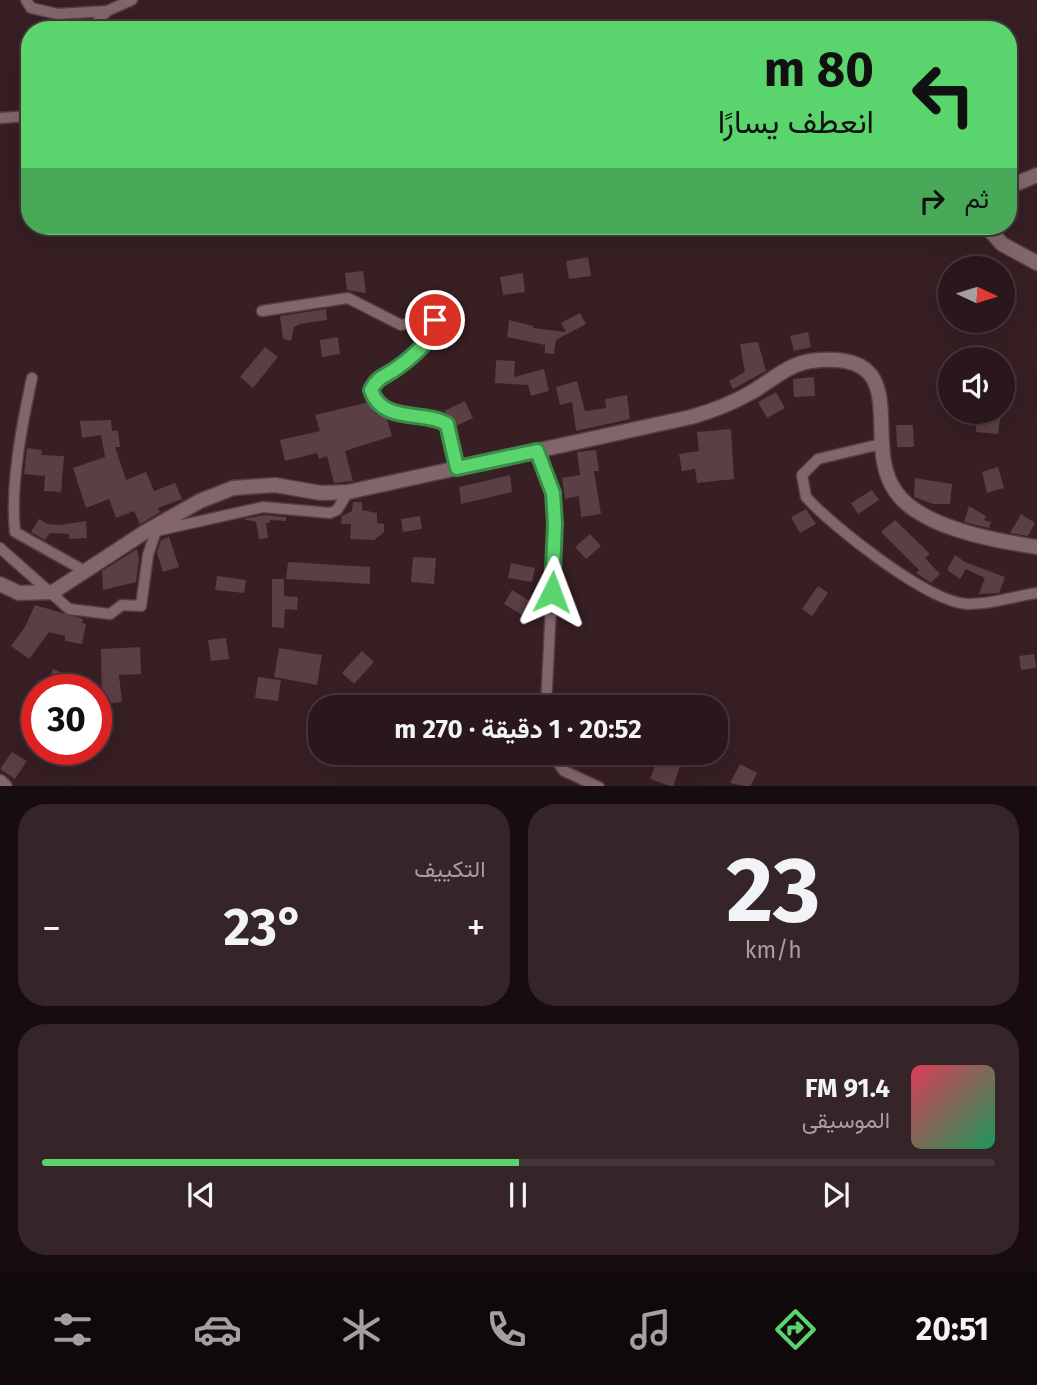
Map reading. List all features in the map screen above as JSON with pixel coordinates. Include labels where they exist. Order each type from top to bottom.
[{"type":"street","points":[[26,0],[31,8],[58,14],[107,11],[132,0]]},
{"type":"street","points":[[98,21],[107,11]]},
{"type":"street","points":[[0,118],[21,117]]},
{"type":"street","points":[[1017,183],[1037,175]]},
{"type":"street","points":[[994,235],[1002,244],[1037,264]]},
{"type":"street","points":[[262,311],[348,298],[401,325],[433,318],[436,326],[426,340],[405,361],[375,380],[371,390],[381,407],[447,424],[457,468]]},
{"type":"street","points":[[0,584],[19,593],[53,592],[83,570],[200,501],[233,488],[275,485],[321,493],[348,492],[723,408],[796,365],[837,360],[859,366],[881,392],[881,444],[886,475],[905,504],[941,523],[1003,542],[1037,547]]},
{"type":"street","points":[[32,378],[20,453],[13,517],[15,532],[83,570]]},
{"type":"street","points":[[881,444],[818,459],[802,475],[806,497],[901,575],[944,600],[966,604],[988,603],[1037,593]]},
{"type":"street","points":[[537,451],[553,493],[555,524],[547,695]]},
{"type":"street","points":[[0,548],[53,592],[69,609],[110,614],[122,605],[141,606],[148,555],[156,531],[263,507],[330,513],[337,510],[348,492]]},
{"type":"street","points":[[560,765],[564,771],[598,786]]},
{"type":"street","points":[[0,782],[5,786]]},
{"type":"building","points":[[588,257],[591,276],[569,279],[566,261]]},
{"type":"building","points":[[363,271],[366,293],[347,290],[345,273]]},
{"type":"building","points":[[523,273],[525,292],[503,295],[500,277]]},
{"type":"building","points":[[326,309],[327,320],[300,324],[294,327],[291,341],[283,339],[280,316]]},
{"type":"building","points":[[580,313],[586,324],[556,340],[554,354],[545,353],[545,345],[507,337],[509,320],[533,328],[566,332],[561,323]]},
{"type":"building","points":[[808,332],[811,347],[794,351],[790,336]]},
{"type":"building","points":[[338,337],[340,354],[322,357],[320,340]]},
{"type":"building","points":[[758,342],[766,371],[733,389],[729,381],[745,372],[740,344]]},
{"type":"building","points":[[265,347],[278,357],[253,388],[240,377]]},
{"type":"building","points":[[496,360],[515,361],[514,377],[544,369],[549,391],[531,396],[528,385],[495,383]]},
{"type":"building","points":[[814,377],[815,396],[794,397],[793,379]]},
{"type":"building","points":[[577,381],[585,411],[606,408],[605,399],[627,395],[630,419],[576,431],[572,402],[560,405],[556,387]]},
{"type":"building","points":[[776,392],[785,408],[767,418],[758,402]]},
{"type":"building","points":[[465,401],[473,418],[456,426],[444,411]]},
{"type":"building","points":[[369,402],[376,414],[386,416],[392,436],[345,451],[353,481],[334,483],[327,456],[319,459],[317,453],[285,461],[280,440],[320,431],[315,415]]},
{"type":"building","points":[[111,420],[112,431],[118,430],[120,447],[115,447],[126,480],[146,472],[154,491],[175,483],[182,499],[158,508],[160,512],[140,524],[134,511],[116,518],[109,499],[86,508],[73,468],[105,457],[101,435],[82,438],[80,421]]},
{"type":"building","points":[[976,424],[999,424],[998,434],[976,432]]},
{"type":"building","points":[[896,425],[913,425],[914,447],[897,447]]},
{"type":"building","points":[[731,429],[734,479],[697,483],[695,469],[682,471],[679,454],[699,451],[697,432]]},
{"type":"building","points":[[27,448],[42,450],[41,455],[64,456],[61,492],[44,491],[45,476],[24,474]]},
{"type":"building","points":[[596,450],[599,471],[594,471],[601,514],[581,517],[579,496],[565,499],[562,478],[580,475],[577,452]]},
{"type":"building","points":[[998,467],[1004,488],[987,493],[982,472]]},
{"type":"building","points":[[510,475],[512,492],[461,504],[459,487]]},
{"type":"building","points":[[915,478],[952,484],[950,504],[933,504],[914,497]]},
{"type":"building","points":[[872,490],[879,500],[858,514],[851,503]]},
{"type":"building","points":[[353,502],[362,502],[362,510],[377,513],[377,523],[384,524],[384,532],[374,540],[350,539],[351,524],[341,524],[342,516],[352,511]]},
{"type":"building","points":[[969,506],[986,516],[984,520],[991,522],[989,528],[964,522]]},
{"type":"building","points":[[806,509],[816,524],[800,533],[791,517]]},
{"type":"building","points":[[1021,514],[1035,523],[1028,536],[1010,533]]},
{"type":"building","points":[[264,515],[286,517],[286,521],[270,520],[266,523],[268,538],[259,539],[256,522],[243,519]]},
{"type":"building","points":[[420,516],[422,529],[403,532],[401,519]]},
{"type":"building","points":[[39,519],[47,524],[59,525],[86,521],[87,538],[69,539],[69,534],[50,533],[45,540],[31,532]]},
{"type":"building","points":[[895,520],[930,554],[925,558],[940,574],[931,583],[916,573],[919,570],[881,532]]},
{"type":"building","points":[[590,534],[601,546],[586,559],[575,547]]},
{"type":"building","points":[[169,537],[179,567],[163,572],[157,553],[161,540]]},
{"type":"building","points":[[137,549],[139,559],[136,582],[103,590],[102,571]]},
{"type":"building","points":[[955,555],[965,562],[1005,577],[999,593],[979,594],[985,578],[966,569],[960,579],[947,570]]},
{"type":"building","points":[[413,557],[436,558],[434,584],[411,582]]},
{"type":"building","points":[[288,562],[370,567],[370,584],[286,579]]},
{"type":"building","points":[[511,563],[535,568],[532,582],[508,578]]},
{"type":"building","points":[[217,576],[246,580],[244,593],[215,590]]},
{"type":"building","points":[[272,579],[284,579],[284,596],[298,597],[297,610],[285,609],[284,628],[272,627]]},
{"type":"building","points":[[818,586],[828,593],[812,616],[802,609]]},
{"type":"building","points":[[512,590],[533,603],[525,617],[504,604]]},
{"type":"building","points":[[35,605],[83,619],[82,623],[86,624],[82,644],[65,641],[65,636],[49,632],[29,659],[11,646],[25,627]]},
{"type":"building","points":[[226,638],[229,659],[211,661],[208,640]]},
{"type":"building","points":[[140,647],[141,674],[119,675],[122,702],[112,703],[112,674],[101,674],[101,649]]},
{"type":"building","points":[[279,648],[322,655],[317,685],[274,677]]},
{"type":"building","points":[[362,651],[374,662],[354,684],[342,673]]},
{"type":"building","points":[[1034,654],[1036,668],[1021,670],[1019,656]]},
{"type":"building","points":[[53,669],[65,674],[51,674]]},
{"type":"building","points":[[258,677],[281,680],[278,701],[255,698]]},
{"type":"building","points":[[12,752],[21,757],[21,765],[24,765],[15,779],[0,769]]},
{"type":"building","points":[[740,764],[757,773],[750,786],[730,783]]},
{"type":"building","points":[[655,765],[680,766],[673,786],[650,779]]},
{"type":"route","points":[[435,320],[437,322],[434,331],[405,361],[375,380],[371,390],[374,398],[381,407],[393,412],[410,417],[434,418],[447,424],[457,468],[537,451],[553,493],[555,524],[552,592]]}]
